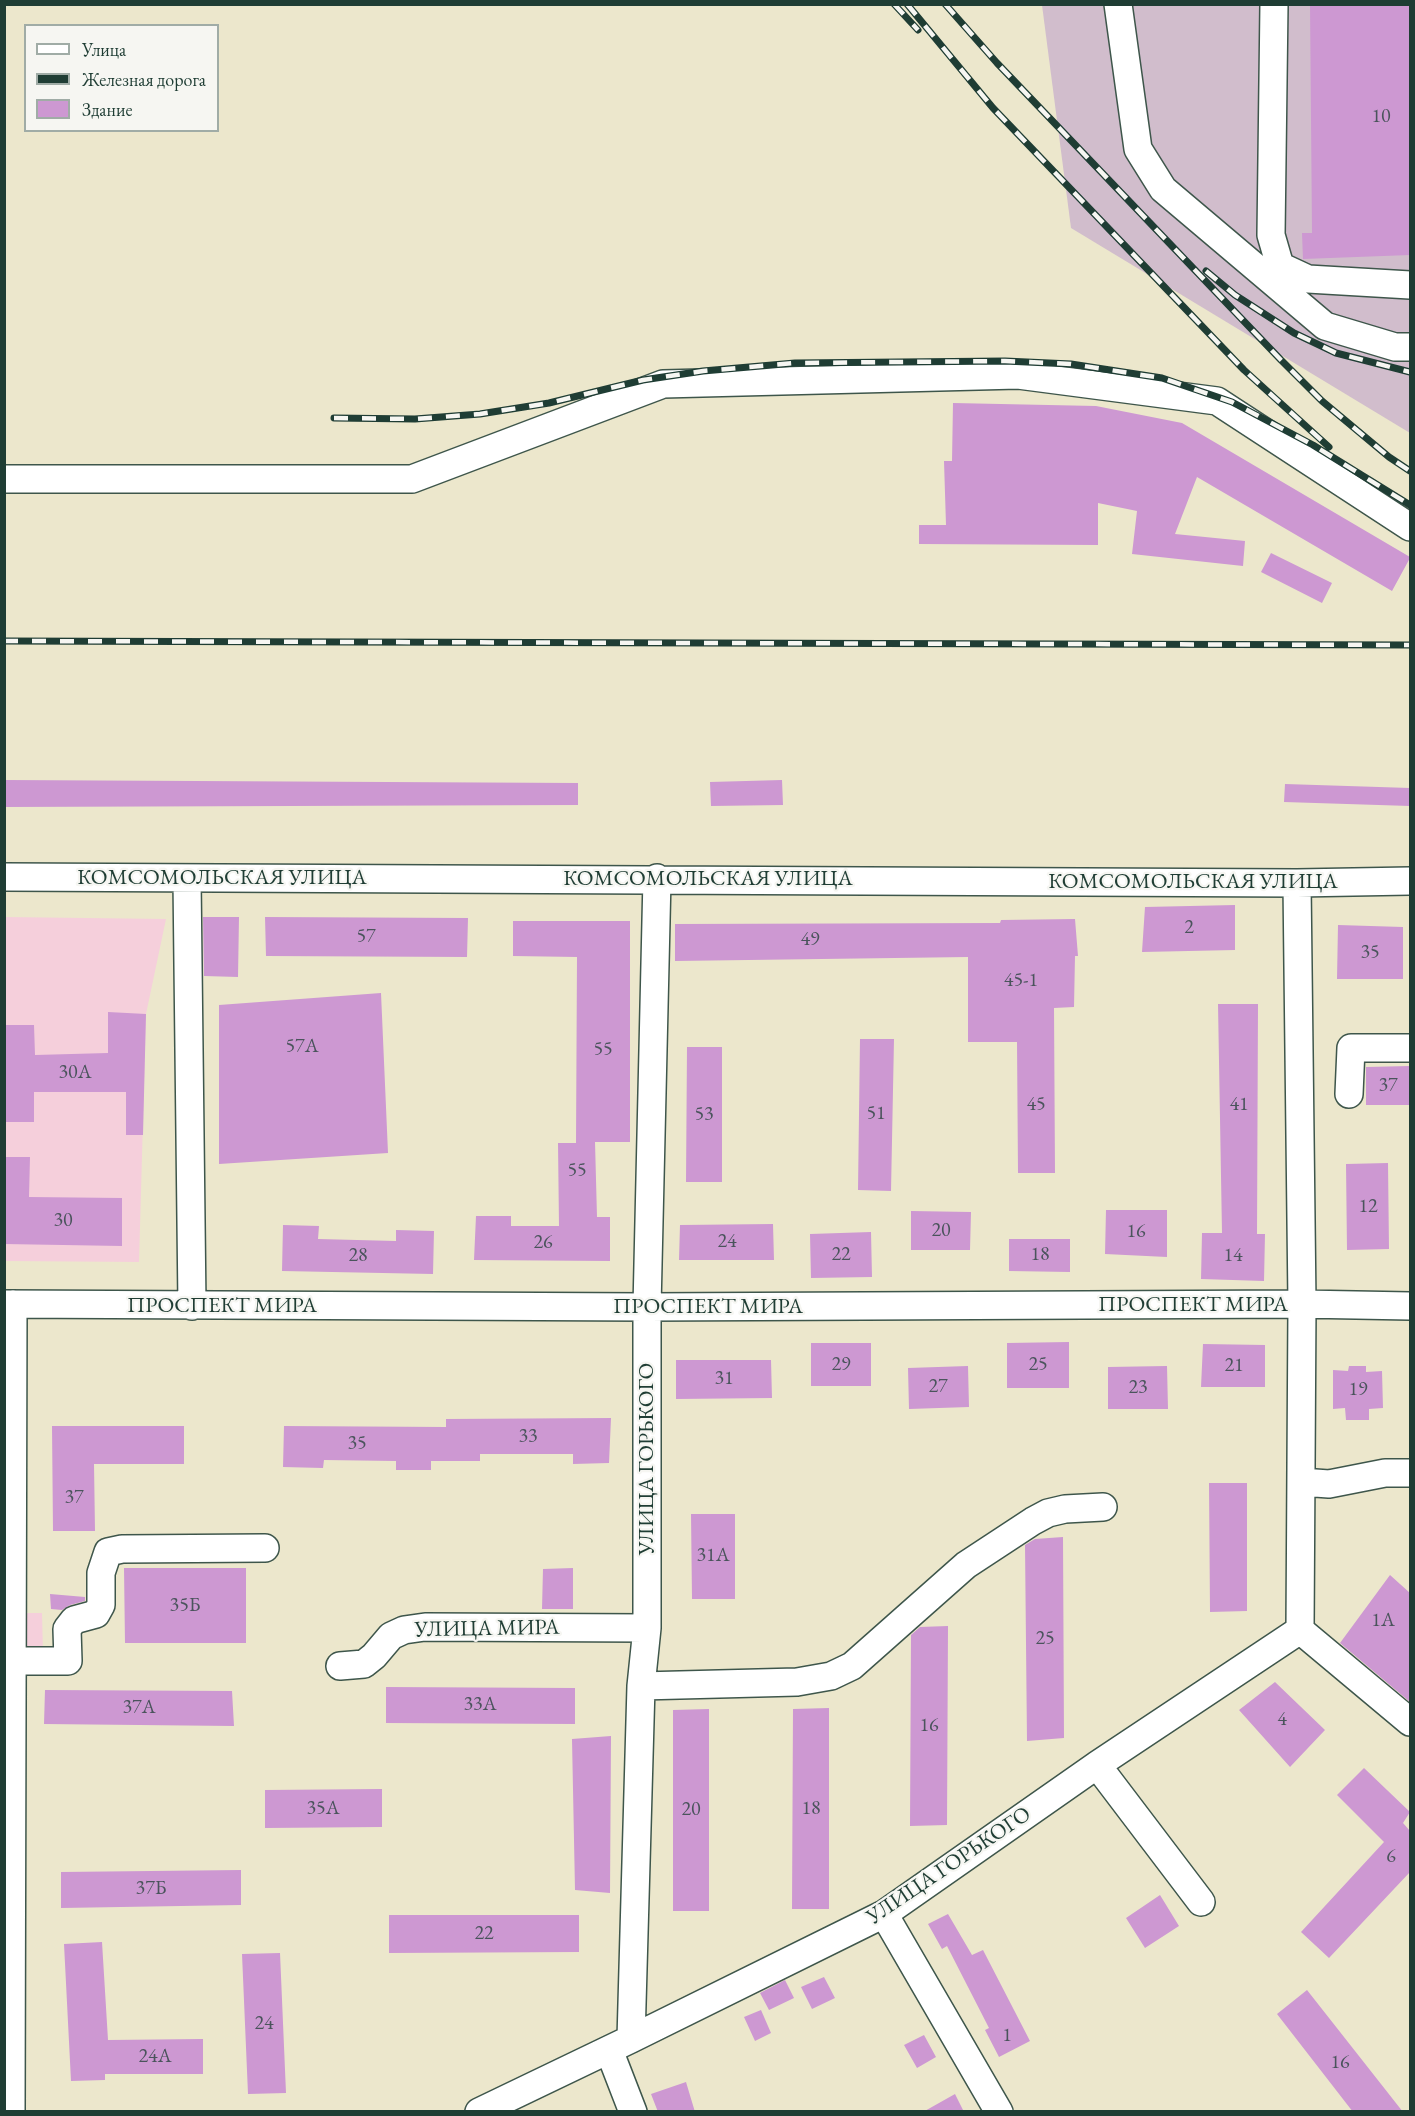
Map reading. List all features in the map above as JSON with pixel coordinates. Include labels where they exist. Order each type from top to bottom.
[{"type":"street","points":[[1118,4],[1138,149],[1163,189],[1325,326],[1395,347],[1410,346]]},
{"type":"street","points":[[1274,4],[1271,235],[1280,266],[1308,279],[1410,285]]},
{"type":"street","points":[[4,479],[412,479],[663,384],[1018,375],[1217,401],[1410,527]]},
{"type":"street","name":"КОМСОМОЛЬСКАЯ УЛИЦА","points":[[4,877],[657,878],[1296,883],[1410,881]]},
{"type":"street","name":"УЛИЦА ГОРЬКОГО","points":[[620,2044],[641,1686],[647,1628],[647,1307],[657,878]]},
{"type":"street","points":[[188,879],[192,1306]]},
{"type":"street","points":[[1296,883],[1302,1304],[1300,1630],[1410,1722]]},
{"type":"street","points":[[1349,1094],[1351,1048],[1410,1048]]},
{"type":"street","points":[[9,1304],[8,1570],[12,1661],[8,2022],[11,2112]]},
{"type":"street","name":"ПРОСПЕКТ МИРА","points":[[9,1304],[647,1307],[1302,1304],[1410,1306]]},
{"type":"street","points":[[1301,1482],[1329,1484],[1385,1473],[1410,1473]]},
{"type":"street","points":[[641,1686],[797,1682],[831,1676],[852,1666],[966,1565],[1033,1521],[1048,1513],[1065,1509],[1103,1506]]},
{"type":"street","points":[[12,1661],[68,1661],[67,1629],[74,1620],[96,1614],[100,1605],[100,1573],[108,1552],[122,1549],[265,1548]]},
{"type":"street","name":"УЛИЦА МИРА","points":[[340,1666],[364,1664],[391,1636],[414,1628],[647,1628]]},
{"type":"street","name":"УЛИЦА ГОРЬКОГО","points":[[479,2112],[884,1914],[1097,1765],[1300,1630]]},
{"type":"street","points":[[1097,1765],[1201,1902]]},
{"type":"street","points":[[884,1914],[999,2112]]},
{"type":"street","points":[[620,2044],[633,2112]]},
{"type":"shaded area","points":[[1042,5],[1410,5],[1410,433],[1071,228]]},
{"type":"shaded area","points":[[5,917],[166,919],[146,1014],[139,1262],[5,1261]]},
{"type":"shaded area","points":[[27,1613],[42,1613],[43,1653],[27,1655]]},
{"type":"building","points":[[1310,4],[1410,4],[1410,255],[1303,259],[1302,233],[1312,233]]},
{"type":"building","points":[[953,403],[1096,406],[1182,423],[1410,558],[1392,591],[1197,477],[1175,534],[1245,541],[1243,566],[1132,554],[1137,511],[1098,503],[1098,545],[919,544],[919,525],[946,525],[944,461],[952,461]]},
{"type":"building","points":[[1271,553],[1332,583],[1322,603],[1261,572]]},
{"type":"building","points":[[4,780],[578,783],[578,805],[4,807]]},
{"type":"building","points":[[782,780],[783,805],[711,806],[710,782]]},
{"type":"building","points":[[1285,784],[1410,788],[1410,806],[1284,802]]},
{"type":"building","points":[[1235,905],[1235,950],[1142,952],[1145,907]]},
{"type":"building","points":[[203,917],[239,917],[238,977],[204,976]]},
{"type":"building","points":[[265,917],[468,918],[467,957],[266,956]]},
{"type":"building","points":[[1075,919],[1078,956],[1075,956],[1074,1007],[1054,1008],[1055,1173],[1018,1173],[1017,1042],[968,1042],[968,957],[675,961],[675,924],[1000,923],[1001,920]]},
{"type":"building","points":[[513,921],[630,921],[630,1142],[595,1142],[597,1217],[610,1217],[610,1261],[474,1260],[476,1216],[511,1216],[511,1226],[559,1226],[558,1143],[576,1143],[577,957],[513,956]]},
{"type":"building","points":[[1338,925],[1403,927],[1403,979],[1337,979]]},
{"type":"building","points":[[381,993],[388,1153],[219,1164],[219,1005]]},
{"type":"building","points":[[1218,1004],[1258,1004],[1257,1234],[1265,1234],[1264,1281],[1201,1279],[1202,1233],[1222,1233]]},
{"type":"building","points":[[108,1012],[146,1014],[143,1135],[126,1135],[126,1092],[34,1092],[34,1122],[4,1122],[4,1025],[34,1025],[35,1055],[108,1053]]},
{"type":"building","points":[[860,1039],[894,1039],[891,1191],[858,1190]]},
{"type":"building","points":[[687,1047],[722,1047],[722,1182],[686,1182]]},
{"type":"building","points":[[1410,1066],[1410,1105],[1366,1105],[1366,1067]]},
{"type":"building","points":[[4,1157],[30,1157],[29,1197],[122,1198],[122,1246],[4,1244]]},
{"type":"building","points":[[1388,1163],[1389,1249],[1347,1250],[1346,1164]]},
{"type":"building","points":[[1106,1210],[1167,1210],[1167,1257],[1105,1254]]},
{"type":"building","points":[[911,1211],[971,1212],[970,1250],[911,1250]]},
{"type":"building","points":[[773,1224],[774,1260],[679,1260],[680,1225]]},
{"type":"building","points":[[283,1225],[319,1226],[318,1239],[396,1241],[396,1230],[434,1231],[433,1274],[282,1271]]},
{"type":"building","points":[[871,1232],[872,1277],[811,1278],[810,1234]]},
{"type":"building","points":[[1009,1239],[1070,1239],[1070,1272],[1009,1271]]},
{"type":"building","points":[[1069,1342],[1069,1388],[1007,1388],[1007,1343]]},
{"type":"building","points":[[811,1343],[871,1343],[871,1386],[811,1386]]},
{"type":"building","points":[[1203,1344],[1265,1345],[1265,1387],[1201,1387]]},
{"type":"building","points":[[676,1360],[771,1360],[772,1398],[676,1399]]},
{"type":"building","points":[[968,1366],[969,1407],[909,1409],[908,1368]]},
{"type":"building","points":[[1167,1366],[1168,1409],[1108,1409],[1108,1367]]},
{"type":"building","points":[[1349,1366],[1366,1366],[1366,1372],[1382,1371],[1383,1408],[1369,1409],[1369,1420],[1346,1420],[1345,1408],[1333,1409],[1333,1370],[1348,1371]]},
{"type":"building","points":[[611,1418],[609,1463],[573,1464],[573,1454],[480,1454],[480,1461],[431,1461],[431,1470],[396,1470],[396,1461],[324,1460],[323,1468],[283,1467],[284,1426],[446,1427],[446,1419]]},
{"type":"building","points":[[52,1426],[184,1426],[184,1464],[94,1464],[95,1531],[53,1531]]},
{"type":"building","points":[[1209,1483],[1247,1483],[1247,1611],[1210,1612]]},
{"type":"building","points":[[691,1514],[735,1514],[735,1599],[692,1599]]},
{"type":"building","points":[[1063,1537],[1064,1738],[1027,1741],[1025,1545],[1035,1539]]},
{"type":"building","points":[[124,1568],[246,1568],[246,1643],[125,1643]]},
{"type":"building","points":[[573,1568],[573,1609],[542,1609],[543,1569]]},
{"type":"building","points":[[1390,1575],[1410,1593],[1410,1702],[1340,1643]]},
{"type":"building","points":[[50,1594],[85,1597],[85,1601],[62,1610],[51,1609]]},
{"type":"building","points":[[948,1626],[947,1825],[910,1826],[911,1635],[920,1627]]},
{"type":"building","points":[[1275,1682],[1325,1730],[1290,1767],[1239,1710]]},
{"type":"building","points":[[386,1687],[575,1688],[575,1724],[386,1723]]},
{"type":"building","points":[[45,1690],[232,1691],[234,1726],[44,1724]]},
{"type":"building","points":[[829,1708],[829,1909],[792,1909],[793,1709]]},
{"type":"building","points":[[709,1709],[709,1911],[673,1911],[673,1710]]},
{"type":"building","points":[[611,1736],[610,1893],[575,1890],[572,1739]]},
{"type":"building","points":[[1364,1768],[1410,1812],[1403,1823],[1410,1831],[1410,1872],[1329,1958],[1301,1932],[1384,1842],[1337,1795]]},
{"type":"building","points":[[382,1789],[382,1827],[265,1828],[265,1790]]},
{"type":"building","points":[[241,1870],[241,1905],[61,1908],[61,1872]]},
{"type":"building","points":[[1160,1895],[1179,1926],[1145,1948],[1126,1918]]},
{"type":"building","points":[[948,1914],[972,1955],[983,1950],[1030,2041],[999,2057],[985,2030],[989,2028],[947,1946],[942,1949],[928,1924]]},
{"type":"building","points":[[389,1915],[579,1915],[579,1952],[389,1953]]},
{"type":"building","points":[[102,1942],[108,2040],[203,2039],[203,2074],[105,2074],[105,2080],[71,2081],[64,1944]]},
{"type":"building","points":[[280,1953],[286,2093],[248,2094],[242,1954]]},
{"type":"building","points":[[824,1977],[835,1998],[812,2009],[801,1987]]},
{"type":"building","points":[[785,1980],[794,1998],[769,2010],[760,1993]]},
{"type":"building","points":[[1307,1990],[1403,2112],[1353,2112],[1277,2014]]},
{"type":"building","points":[[761,2010],[771,2033],[755,2041],[744,2017]]},
{"type":"building","points":[[924,2035],[936,2057],[917,2068],[904,2045]]},
{"type":"building","points":[[686,2082],[695,2112],[658,2112],[651,2094]]},
{"type":"building","points":[[955,2094],[964,2112],[923,2112]]},
{"type":"railway","points":[[894,4],[918,30]]},
{"type":"railway","points":[[907,4],[993,108],[1244,370],[1329,447]]},
{"type":"railway","points":[[945,4],[997,63],[1281,360],[1322,401],[1389,457],[1410,471]]},
{"type":"railway","points":[[1206,271],[1235,295],[1294,333],[1336,353],[1410,372]]},
{"type":"railway","points":[[334,418],[415,419],[480,414],[549,403],[643,380],[703,371],[795,363],[1005,361],[1071,364],[1162,378],[1232,402],[1313,445],[1410,505]]},
{"type":"railway","points":[[4,641],[1410,645]]}]
